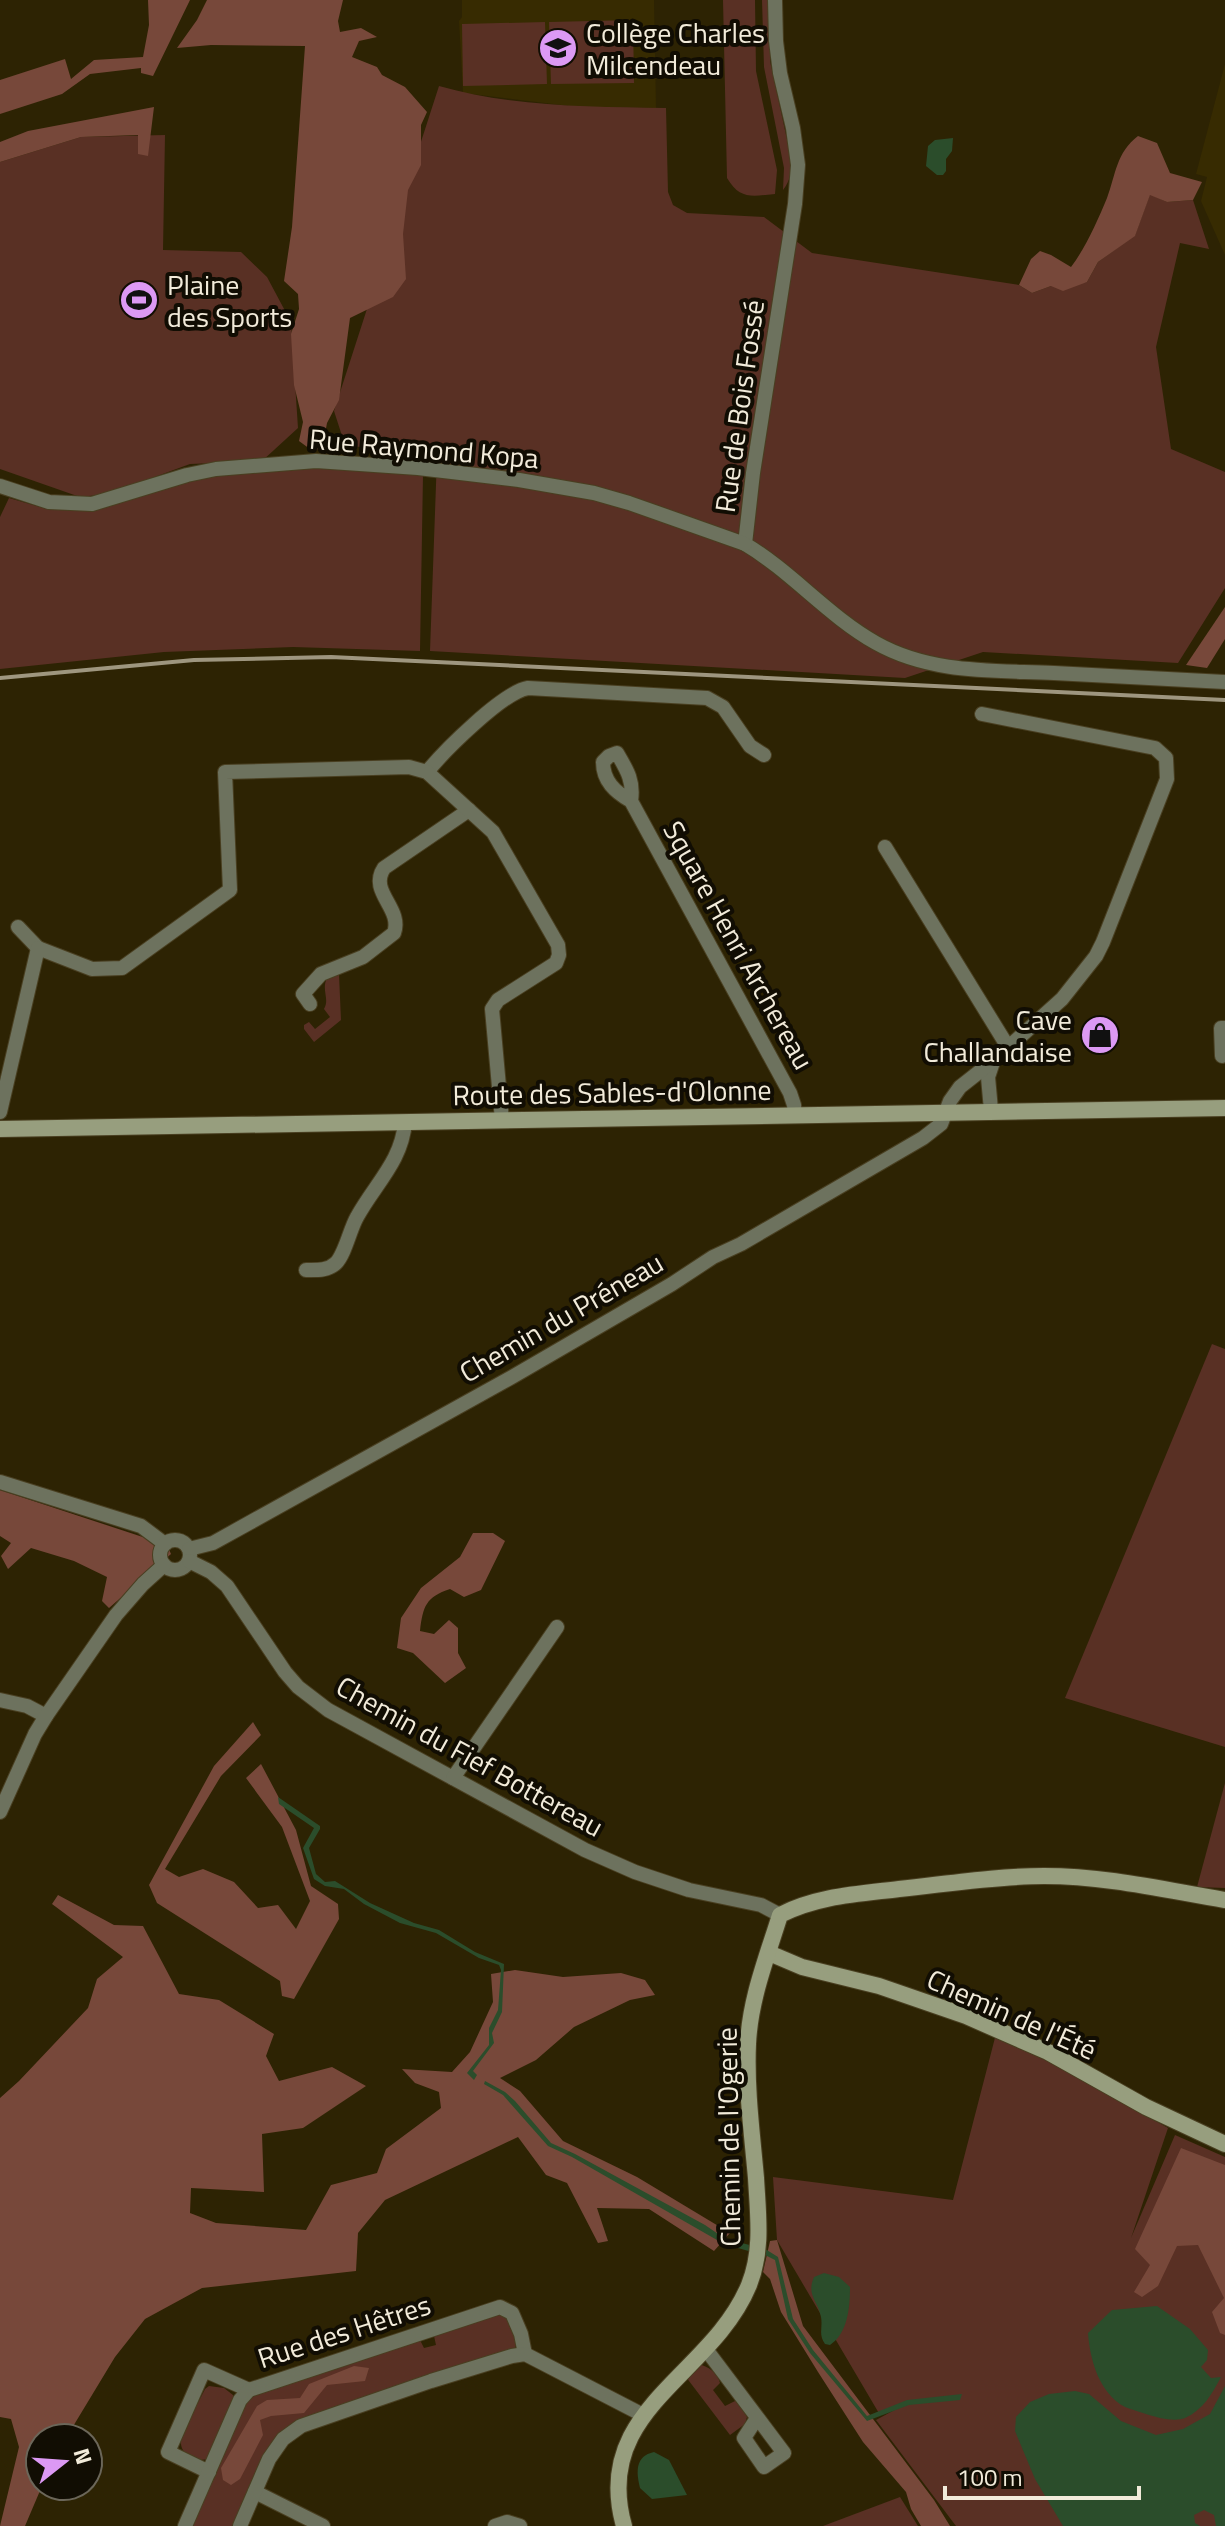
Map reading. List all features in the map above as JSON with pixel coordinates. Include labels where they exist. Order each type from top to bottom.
[{"type":"street","name":"Rue de Bois Fossé","points":[[775,0],[780,73],[798,165],[795,204],[753,473],[745,544],[774,563],[809,595],[857,631],[888,650],[920,662],[966,669],[1225,682]]},
{"type":"street","name":"Rue Raymond Kopa","points":[[0,486],[49,502],[92,504],[216,469],[316,461],[418,468],[594,493],[658,512],[745,544]]},
{"type":"street","points":[[427,772],[444,751],[498,705],[518,690],[528,688],[707,698],[723,707],[750,746],[764,755]]},
{"type":"street","name":"Chemin du Préneau","points":[[189,1555],[512,1377],[713,1257],[741,1244],[923,1138],[938,1127],[960,1087],[1062,999],[1086,970],[1103,942],[1167,779],[1166,758],[1155,748],[982,714]]},
{"type":"street","points":[[18,927],[38,948],[92,969],[122,968],[230,890],[225,772],[409,767],[427,772],[498,839],[558,945],[556,963],[498,1000],[492,1009],[502,1120]]},
{"type":"street","name":"Square Henri Archereau","points":[[631,801],[790,1093],[795,1115]]},
{"type":"street","points":[[310,1004],[303,994],[321,974],[363,957],[394,933],[396,917],[379,884],[384,868],[469,810]]},
{"type":"street","points":[[885,847],[1008,1047]]},
{"type":"street","points":[[0,1112],[38,948]]},
{"type":"street","points":[[1222,1056],[1221,1028],[1225,1028]]},
{"type":"street","points":[[991,1110],[988,1077],[993,1061]]},
{"type":"street","name":"Route des Sables-d'Olonne","points":[[0,1129],[1225,1108]]},
{"type":"street","points":[[306,1270],[324,1270],[337,1263],[357,1217],[393,1163],[404,1136],[405,1122]]},
{"type":"street","points":[[0,1482],[141,1526],[165,1544],[179,1541],[189,1555],[178,1570],[164,1565],[160,1556],[165,1544]]},
{"type":"street","name":"Chemin du Fief Bottereau","points":[[189,1555],[227,1586],[269,1651],[298,1687],[328,1710],[585,1850],[635,1872],[689,1890],[761,1905],[780,1915]]},
{"type":"street","points":[[0,1812],[46,1716],[116,1615],[164,1565]]},
{"type":"street","points":[[453,1778],[557,1627]]},
{"type":"street","points":[[0,1700],[27,1706],[46,1716]]},
{"type":"street","points":[[780,1915],[796,1907],[836,1896],[1044,1876],[1125,1881],[1225,1900]]},
{"type":"street","name":"Chemin de l'Ogerie","points":[[624,2526],[618,2491],[619,2462],[628,2439],[643,2415],[737,2309],[756,2264],[759,2223],[748,2043],[758,1985],[780,1915]]},
{"type":"street","name":"Chemin de l'Été","points":[[769,1953],[802,1967],[879,1986],[966,2016],[1048,2052],[1146,2107],[1225,2144]]},
{"type":"street","name":"Rue des Hêtres","points":[[185,2526],[240,2400],[249,2390],[500,2307],[512,2313],[525,2354]]},
{"type":"street","points":[[705,2348],[757,2418]]},
{"type":"street","points":[[240,2526],[269,2459],[283,2439],[301,2426],[431,2381],[525,2354],[643,2415]]},
{"type":"street","points":[[209,2472],[168,2452],[204,2370],[249,2390]]},
{"type":"street","points":[[255,2492],[323,2526]]},
{"type":"street","points":[[495,2526],[507,2522],[520,2526]]},
{"type":"shaded area","points":[[148,0],[190,0],[153,76],[141,73],[141,68],[90,74],[62,94],[0,114],[0,80],[65,59],[71,79],[94,60],[143,57],[149,25]]},
{"type":"shaded area","points":[[207,0],[343,0],[338,21],[340,32],[361,28],[377,37],[359,41],[352,57],[377,67],[382,75],[405,87],[427,112],[421,125],[421,165],[408,190],[403,234],[406,279],[393,297],[350,318],[339,400],[327,423],[323,445],[314,452],[299,441],[303,422],[294,385],[291,334],[299,309],[298,294],[284,281],[292,227],[305,46],[211,45],[177,48]]},
{"type":"shaded area","name":"Collège Charles Milcendeau","points":[[462,0],[654,0],[656,108],[577,107],[463,93],[459,21],[462,17]]},
{"type":"shaded area","points":[[723,0],[755,0],[756,71],[777,170],[775,194],[753,196],[742,193],[727,178]]},
{"type":"shaded area","points":[[762,0],[770,0],[770,61],[791,158],[788,183],[783,190],[784,168],[764,67]]},
{"type":"shaded area","points":[[633,20],[634,83],[551,84],[549,22]]},
{"type":"shaded area","points":[[545,22],[547,84],[463,86],[462,24]]},
{"type":"shaded area","points":[[1225,64],[1225,255],[1201,201],[1207,177],[1196,174]]},
{"type":"shaded area","points":[[439,86],[523,102],[666,108],[668,192],[673,205],[687,213],[764,217],[812,253],[1019,285],[1032,293],[1051,286],[1087,282],[1098,262],[1135,235],[1150,194],[1167,202],[1193,200],[1209,249],[1180,243],[1156,347],[1171,449],[1225,472],[1225,588],[1178,663],[983,652],[905,678],[430,651],[437,457],[345,445],[334,411]]},
{"type":"shaded area","points":[[154,107],[148,156],[138,154],[138,135],[81,137],[0,162],[0,142],[28,131]]},
{"type":"shaded area","name":"Plaine des Sports","points":[[165,135],[163,250],[241,252],[267,277],[291,322],[298,428],[262,461],[190,464],[108,494],[80,497],[0,469],[0,162],[81,137]]},
{"type":"shaded area","points":[[1138,136],[1157,143],[1170,173],[1202,182],[1193,200],[1167,202],[1150,195],[1135,236],[1098,262],[1087,282],[1063,291],[1051,286],[1032,293],[1019,285],[1031,259],[1040,251],[1071,267],[1099,216],[1125,149]]},
{"type":"shaded area","points":[[953,138],[952,151],[946,159],[946,171],[943,175],[937,175],[926,166],[928,146],[935,140]]},
{"type":"shaded area","points":[[321,467],[423,475],[420,651],[293,647],[164,652],[0,669],[0,517],[9,498],[47,509],[92,511],[185,481],[219,475]]},
{"type":"shaded area","points":[[1225,607],[1225,639],[1207,668],[1186,665]]},
{"type":"shaded area","points":[[339,974],[341,1020],[314,1042],[304,1025],[309,1022],[315,1029],[330,1017],[324,1009],[325,982],[327,978]]},
{"type":"shaded area","points":[[1212,1344],[1225,1349],[1225,1747],[1065,1698]]},
{"type":"shaded area","points":[[0,1490],[167,1545],[171,1554],[109,1608],[102,1601],[107,1577],[74,1561],[31,1548],[8,1569],[1,1556],[11,1543],[0,1536]]},
{"type":"shaded area","points":[[473,1533],[493,1533],[505,1541],[481,1590],[464,1597],[450,1589],[436,1595],[424,1609],[421,1622],[420,1631],[434,1634],[449,1620],[458,1628],[458,1653],[466,1668],[445,1683],[413,1653],[397,1648],[401,1618],[421,1588],[460,1557]]},
{"type":"shaded area","points":[[253,1722],[261,1735],[221,1776],[165,1869],[179,1877],[203,1869],[234,1882],[258,1908],[278,1905],[296,1929],[310,1901],[282,1827],[246,1778],[261,1764],[296,1830],[311,1886],[338,1904],[339,1919],[294,1999],[282,1996],[280,1981],[157,1903],[149,1885],[214,1766]]},
{"type":"shaded area","points":[[1225,1783],[1225,1888],[1197,1887]]},
{"type":"shaded area","points":[[278,1797],[320,1826],[309,1848],[316,1874],[325,1882],[335,1881],[370,1903],[414,1923],[439,1930],[475,1952],[504,1964],[502,2012],[492,2033],[494,2043],[473,2071],[477,2075],[474,2080],[467,2073],[489,2045],[489,2028],[498,2010],[499,1965],[479,1958],[436,1933],[400,1923],[364,1904],[344,1889],[325,1886],[314,1879],[303,1848],[314,1828],[279,1804]]},
{"type":"shaded area","points":[[58,1895],[114,1925],[143,1926],[179,1994],[219,2000],[274,2034],[266,2056],[279,2081],[332,2067],[366,2086],[303,2128],[262,2134],[264,2192],[191,2188],[190,2213],[216,2223],[306,2230],[331,2185],[377,2173],[386,2149],[441,2108],[439,2092],[415,2083],[402,2069],[452,2072],[470,2052],[493,2002],[491,1974],[515,1970],[563,1977],[621,1973],[645,1980],[655,1995],[630,2000],[574,2027],[536,2060],[500,2078],[520,2091],[563,2141],[637,2177],[730,2233],[714,2251],[649,2209],[597,2208],[608,2241],[598,2243],[567,2183],[546,2175],[518,2137],[385,2200],[358,2233],[356,2271],[202,2288],[145,2319],[115,2357],[76,2422],[24,2422],[24,2502],[35,2502],[25,2526],[0,2526],[19,2447],[11,2419],[0,2417],[0,2098],[88,2008],[97,1979],[123,1957],[52,1904]]},
{"type":"shaded area","points":[[997,2030],[1168,2128],[1131,2238],[1175,2135],[1225,2157],[1225,2526],[956,2526],[876,2420],[900,2407],[880,2415],[777,2240],[773,2177],[953,2200]]},
{"type":"shaded area","points":[[485,2081],[515,2101],[551,2143],[724,2238],[753,2246],[752,2252],[724,2244],[548,2146],[503,2095],[484,2084]]},
{"type":"shaded area","points":[[1181,2148],[1225,2165],[1225,2335],[1220,2333],[1212,2312],[1224,2298],[1198,2245],[1177,2246],[1158,2286],[1142,2297],[1134,2292],[1150,2265],[1135,2249]]},
{"type":"shaded area","points":[[777,2240],[803,2326],[934,2500],[950,2526],[921,2526],[906,2492],[863,2442],[781,2312],[770,2279],[763,2272],[770,2241]]},
{"type":"shaded area","points":[[762,2247],[778,2257],[793,2319],[813,2350],[867,2416],[907,2400],[962,2394],[960,2400],[909,2405],[867,2421],[810,2353],[788,2319],[775,2260],[761,2253]]},
{"type":"shaded area","points":[[824,2273],[839,2277],[850,2287],[844,2327],[830,2345],[825,2344],[822,2337],[820,2311],[811,2289],[814,2277]]},
{"type":"shaded area","points":[[1157,2306],[1190,2329],[1208,2350],[1207,2360],[1201,2367],[1211,2378],[1221,2377],[1202,2406],[1181,2419],[1153,2416],[1116,2401],[1102,2385],[1091,2354],[1088,2333],[1112,2310]]},
{"type":"shaded area","points":[[500,2312],[514,2328],[515,2349],[284,2432],[235,2526],[190,2526],[248,2399],[419,2338],[424,2348],[436,2345],[434,2336]]},
{"type":"shaded area","points":[[698,2364],[709,2368],[717,2376],[720,2383],[713,2390],[725,2406],[737,2400],[747,2417],[745,2424],[730,2435],[686,2377]]},
{"type":"shaded area","points":[[354,2366],[369,2368],[365,2381],[327,2385],[304,2413],[260,2420],[263,2435],[240,2479],[231,2485],[223,2480],[221,2468],[257,2406],[267,2400],[300,2398],[309,2384]]},
{"type":"shaded area","points":[[209,2386],[224,2388],[233,2395],[234,2402],[208,2459],[198,2459],[185,2453],[181,2439]]},
{"type":"shaded area","points":[[1225,2386],[1225,2526],[1216,2526],[1214,2515],[1204,2510],[1194,2515],[1195,2523],[1200,2526],[1063,2526],[1035,2479],[1015,2431],[1016,2417],[1030,2402],[1049,2394],[1075,2391],[1089,2394],[1121,2421],[1156,2435],[1183,2429],[1210,2414]]},
{"type":"shaded area","points":[[654,2452],[669,2460],[687,2495],[652,2499],[640,2488],[638,2466],[643,2457]]},
{"type":"shaded area","points":[[900,2497],[918,2526],[823,2526]]},
{"type":"railway","points":[[0,678],[194,660],[331,657],[1225,700]]},
{"type":"place","name":"Collège Charles Milcendeau","points":[[558,48]]},
{"type":"place","name":"Plaine des Sports","points":[[139,300]]},
{"type":"place","name":"Cave Challandaise","points":[[1100,1035]]}]
